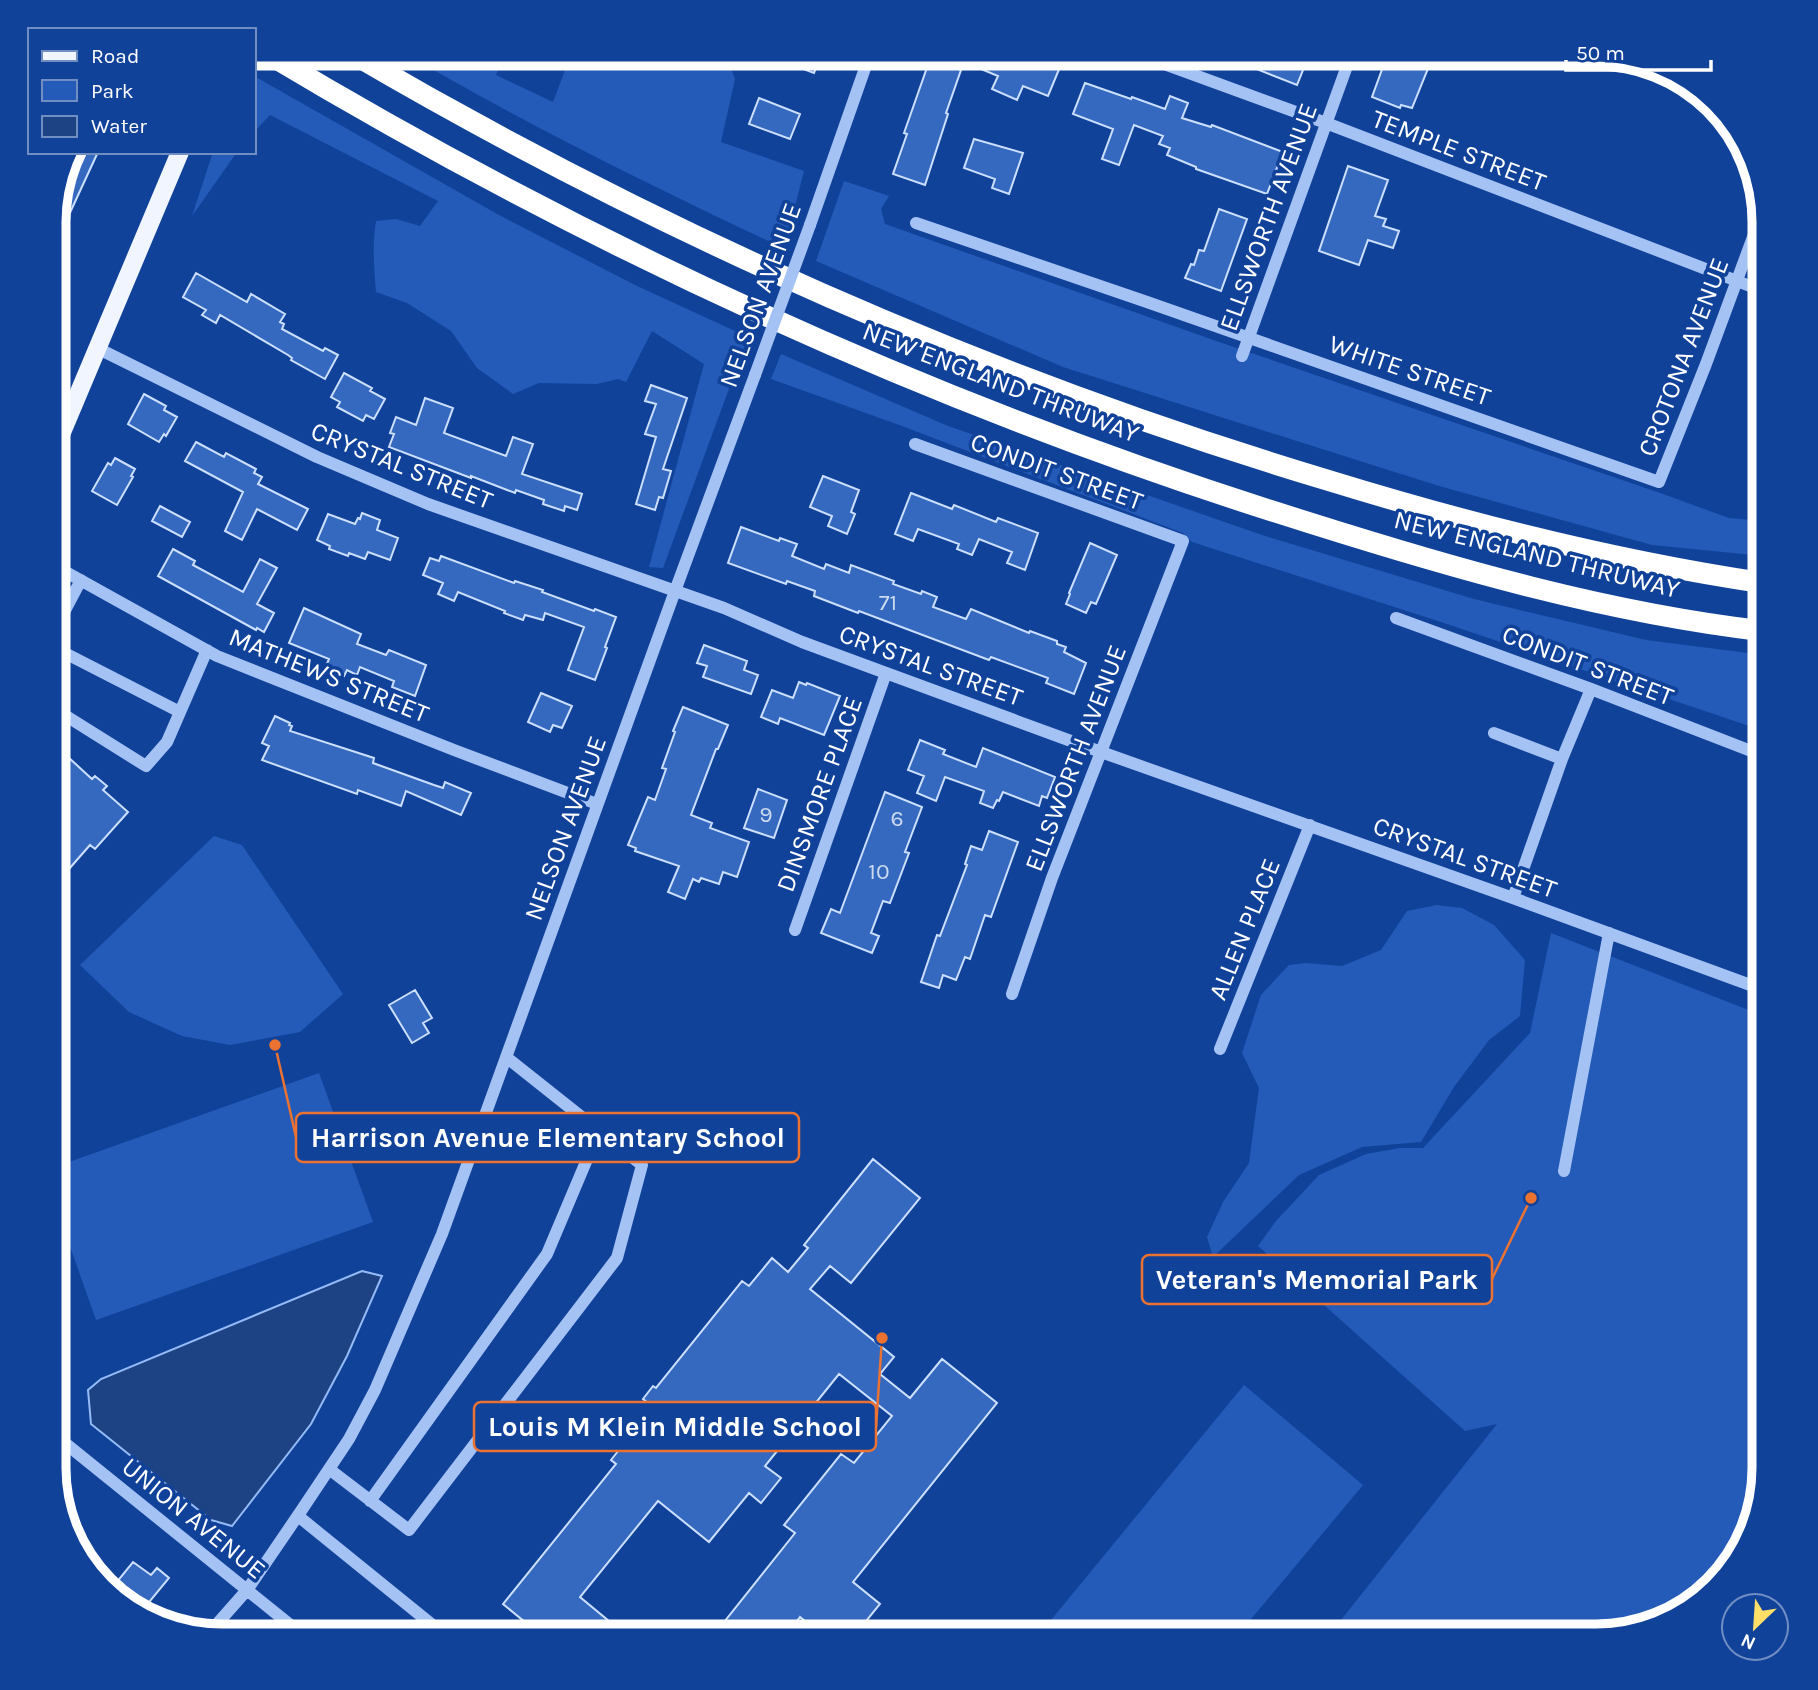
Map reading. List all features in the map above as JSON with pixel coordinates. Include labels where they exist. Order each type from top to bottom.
[{"type":"highway","name":"NEW ENGLAND THRUWAY","points":[[290,67],[490,181],[733,301],[820,340],[1068,441],[1279,514],[1404,552],[1608,605],[1676,619],[1751,629]]},
{"type":"highway","name":"NEW ENGLAND THRUWAY","points":[[376,67],[507,141],[687,232],[891,324],[1056,389],[1280,466],[1484,525],[1636,561],[1751,581]]},
{"type":"main road","points":[[67,420],[179,154]]},
{"type":"street","name":"TEMPLE STREET","points":[[1171,66],[1751,286]]},
{"type":"street","name":"ELLSWORTH AVENUE","points":[[1242,355],[1347,66]]},
{"type":"street","name":"NELSON AVENUE","points":[[217,1624],[247,1590],[349,1439],[375,1390],[442,1234],[866,67]]},
{"type":"street","name":"WHITE STREET","points":[[916,223],[1659,482]]},
{"type":"street","name":"CROTONA AVENUE","points":[[1659,482],[1751,243]]},
{"type":"street","name":"CRYSTAL STREET","points":[[97,348],[317,457],[428,504],[724,608],[802,642],[1101,752],[1752,985]]},
{"type":"street","name":"CONDIT STREET","points":[[915,444],[1183,541]]},
{"type":"street","name":"ELLSWORTH AVENUE","points":[[1012,994],[1052,878],[1183,541]]},
{"type":"street","name":"MATHEWS STREET","points":[[67,572],[218,656],[597,804]]},
{"type":"street","points":[[67,607],[81,580]]},
{"type":"street","name":"CONDIT STREET","points":[[1396,618],[1751,751]]},
{"type":"street","points":[[67,717],[146,766],[167,742],[207,650]]},
{"type":"street","points":[[67,654],[180,712]]},
{"type":"street","name":"DINSMORE PLACE","points":[[795,930],[886,673]]},
{"type":"street","points":[[1513,898],[1562,759],[1591,689]]},
{"type":"street","points":[[1494,733],[1562,759]]},
{"type":"street","name":"ALLEN PLACE","points":[[1220,1049],[1310,825]]},
{"type":"street","points":[[1564,1171],[1609,933]]},
{"type":"street","points":[[329,1469],[409,1530],[617,1258],[642,1165],[506,1057]]},
{"type":"street","points":[[370,1501],[547,1254],[599,1131]]},
{"type":"street","name":"UNION AVENUE","points":[[67,1445],[289,1624]]},
{"type":"street","points":[[298,1516],[431,1624]]},
{"type":"green space","points":[[429,67],[499,67],[496,75],[553,102],[566,67],[731,67],[735,79],[721,142],[804,171],[792,218],[781,247],[591,155]]},
{"type":"green space","points":[[256,77],[499,215],[635,285],[748,337],[663,568],[649,567],[704,364],[652,331],[626,382],[618,379],[597,384],[539,383],[513,394],[477,368],[451,331],[407,303],[376,292],[376,221],[396,219],[420,226],[438,201],[270,115],[256,130]]},
{"type":"green space","points":[[212,154],[236,154],[192,216]]},
{"type":"green space","points":[[844,181],[889,196],[881,209],[885,224],[1729,518],[1751,520],[1751,555],[1652,545],[1439,486],[1063,367],[816,261]]},
{"type":"green space","points":[[781,354],[948,426],[1265,536],[1474,599],[1646,640],[1751,653],[1751,727],[1441,622],[1192,542],[1183,533],[771,379]]},
{"type":"green space","points":[[214,836],[242,845],[343,994],[300,1032],[230,1045],[182,1036],[129,1012],[80,965]]},
{"type":"green space","points":[[1437,905],[1462,908],[1494,925],[1525,960],[1520,1016],[1489,1040],[1454,1087],[1421,1142],[1362,1147],[1299,1175],[1213,1257],[1207,1237],[1223,1202],[1249,1163],[1259,1088],[1242,1053],[1261,995],[1289,965],[1306,963],[1342,966],[1381,950],[1407,911]]},
{"type":"green space","points":[[1551,933],[1752,1011],[1752,1468],[1749,1498],[1740,1527],[1719,1563],[1691,1591],[1655,1612],[1626,1621],[1596,1624],[1338,1624],[1497,1424],[1465,1431],[1258,1246],[1276,1221],[1319,1175],[1366,1154],[1400,1148],[1423,1148],[1530,1033]]},
{"type":"green space","points":[[319,1073],[373,1222],[96,1320],[67,1238],[67,1163]]},
{"type":"green space","points":[[1244,1385],[1363,1485],[1247,1624],[1048,1624]]},
{"type":"water","points":[[362,1271],[382,1276],[347,1356],[311,1424],[232,1526],[211,1520],[91,1424],[88,1390],[101,1379]]},
{"type":"building","points":[[927,66],[951,66],[961,70],[925,185],[893,174],[907,134],[904,133]]},
{"type":"building","points":[[975,66],[1060,67],[1048,96],[1023,86],[1017,100],[992,89],[998,76]]},
{"type":"building","points":[[1255,66],[1305,66],[1297,85]]},
{"type":"building","points":[[1383,66],[1397,69],[1398,66],[1429,66],[1412,108],[1401,105],[1400,108],[1372,97]]},
{"type":"building","points":[[797,67],[816,67],[814,73]]},
{"type":"building","points":[[1085,83],[1165,109],[1170,96],[1188,103],[1182,118],[1211,127],[1212,125],[1283,152],[1267,194],[1196,169],[1167,155],[1170,148],[1159,144],[1163,136],[1134,125],[1119,165],[1102,159],[1113,129],[1073,114]]},
{"type":"building","points":[[759,98],[800,114],[790,139],[749,124]]},
{"type":"building","points":[[974,139],[1023,153],[1009,194],[992,188],[995,179],[964,168]]},
{"type":"building","points":[[82,154],[97,154],[68,217],[68,202],[78,163]]},
{"type":"building","points":[[1348,166],[1388,180],[1375,216],[1386,219],[1383,226],[1399,231],[1393,248],[1368,240],[1359,265],[1319,251]]},
{"type":"building","points":[[1219,209],[1247,219],[1221,291],[1185,278],[1191,264],[1194,265],[1199,250],[1204,251]]},
{"type":"building","points":[[196,273],[247,302],[251,294],[285,314],[280,322],[284,324],[282,329],[323,351],[325,348],[338,355],[325,379],[220,315],[216,323],[202,315],[206,310],[183,297]]},
{"type":"building","points":[[344,373],[372,388],[370,391],[385,399],[374,419],[366,415],[363,421],[337,407],[340,402],[331,397]]},
{"type":"building","points":[[651,385],[687,398],[663,469],[671,471],[663,498],[659,497],[655,510],[636,504],[656,437],[645,434],[656,404],[645,401]]},
{"type":"building","points":[[144,394],[166,406],[164,410],[177,417],[166,436],[164,434],[159,442],[128,424]]},
{"type":"building","points":[[425,398],[453,408],[444,433],[506,456],[513,437],[533,444],[522,474],[582,494],[577,510],[565,506],[564,511],[543,504],[544,500],[471,478],[389,447],[394,434],[390,433],[396,417],[416,425]]},
{"type":"building","points":[[196,442],[224,457],[226,453],[256,469],[254,473],[262,477],[258,484],[308,509],[297,530],[257,509],[242,540],[225,531],[243,492],[185,461]]},
{"type":"building","points":[[115,458],[135,469],[117,505],[92,491],[108,463],[111,465]]},
{"type":"building","points":[[823,476],[859,490],[851,512],[855,514],[847,534],[828,526],[832,516],[810,507]]},
{"type":"building","points":[[911,493],[952,509],[954,505],[996,522],[998,518],[1038,533],[1025,570],[1007,563],[1012,552],[979,539],[972,555],[957,549],[959,544],[918,529],[913,541],[895,534]]},
{"type":"building","points":[[160,506],[190,522],[182,537],[152,521]]},
{"type":"building","points":[[362,513],[380,520],[377,530],[398,538],[390,560],[368,552],[365,559],[349,553],[348,556],[329,549],[330,546],[317,540],[328,514],[355,524]]},
{"type":"building","points":[[741,527],[779,541],[780,538],[797,544],[792,556],[824,569],[826,564],[849,573],[851,565],[894,581],[893,584],[937,597],[933,607],[966,619],[971,609],[1029,633],[1030,631],[1057,641],[1057,644],[1066,647],[1064,652],[1086,663],[1074,694],[1046,683],[1048,678],[991,657],[989,660],[859,611],[858,613],[814,596],[815,591],[787,581],[786,584],[728,563]]},
{"type":"building","points":[[1090,543],[1117,555],[1096,604],[1091,602],[1086,613],[1066,604]]},
{"type":"building","points":[[173,549],[195,561],[193,565],[243,592],[260,559],[277,568],[257,604],[274,613],[264,632],[158,576]]},
{"type":"building","points":[[441,556],[616,617],[595,680],[568,670],[584,627],[545,613],[543,620],[525,615],[523,620],[458,592],[454,601],[438,594],[443,583],[423,575],[430,558],[439,561]]},
{"type":"building","points":[[304,608],[361,634],[357,644],[386,655],[389,650],[426,665],[415,696],[392,687],[394,681],[360,667],[357,675],[347,670],[344,676],[325,668],[329,659],[289,643]]},
{"type":"building","points":[[704,645],[747,661],[744,670],[758,675],[751,694],[703,677],[707,666],[697,663]]},
{"type":"building","points":[[799,682],[840,696],[824,735],[780,718],[778,724],[761,717],[772,690],[793,698]]},
{"type":"building","points":[[541,693],[572,706],[562,728],[553,725],[550,732],[528,722]]},
{"type":"building","points":[[683,707],[728,725],[691,815],[712,823],[710,828],[749,842],[737,877],[723,872],[719,884],[701,878],[699,882],[693,879],[685,899],[668,892],[679,866],[635,851],[636,848],[628,845],[648,797],[655,800],[666,769],[662,768],[675,732],[673,731]]},
{"type":"building","points":[[275,716],[290,723],[290,731],[374,758],[373,763],[434,785],[443,788],[445,782],[471,793],[461,815],[406,791],[401,806],[358,790],[357,794],[262,760],[269,746],[262,743]]},
{"type":"building","points":[[920,740],[945,750],[943,754],[976,767],[983,748],[1055,777],[1047,798],[1042,796],[1039,806],[1003,792],[993,808],[980,803],[984,791],[945,777],[936,801],[917,793],[924,776],[908,770]]},
{"type":"building","points":[[67,758],[92,779],[95,776],[107,786],[103,790],[128,812],[95,849],[90,845],[67,871]]},
{"type":"building","points":[[758,789],[787,800],[774,838],[744,828]]},
{"type":"building","points":[[885,792],[922,807],[905,852],[909,853],[890,903],[883,901],[871,933],[879,936],[872,953],[821,933],[831,909],[840,913]]},
{"type":"building","points":[[989,831],[1018,842],[991,917],[985,915],[970,959],[965,957],[956,980],[943,975],[939,988],[921,982],[937,935],[940,936],[967,865],[965,864],[971,846],[982,850]]},
{"type":"building","points":[[415,990],[432,1018],[423,1023],[429,1033],[412,1043],[389,1005]]},
{"type":"building","points":[[873,1159],[920,1198],[851,1283],[830,1266],[810,1289],[894,1357],[880,1374],[910,1398],[942,1359],[997,1403],[853,1582],[880,1604],[864,1624],[808,1624],[800,1617],[795,1624],[723,1624],[795,1533],[784,1525],[841,1454],[854,1463],[892,1416],[839,1374],[765,1466],[781,1478],[761,1503],[749,1493],[709,1542],[658,1501],[580,1597],[613,1624],[527,1624],[503,1604],[616,1464],[611,1460],[653,1407],[643,1399],[653,1386],[656,1388],[742,1281],[749,1286],[772,1258],[788,1272],[808,1248],[804,1245]]},
{"type":"building","points":[[133,1562],[151,1575],[157,1568],[169,1578],[147,1605],[117,1582]]},
{"type":"place","name":"Harrison Avenue Elementary School","points":[[275,1045]]},
{"type":"place","name":"Veteran's Memorial Park","points":[[1531,1198]]},
{"type":"place","name":"Louis M Klein Middle School","points":[[882,1338]]}]
